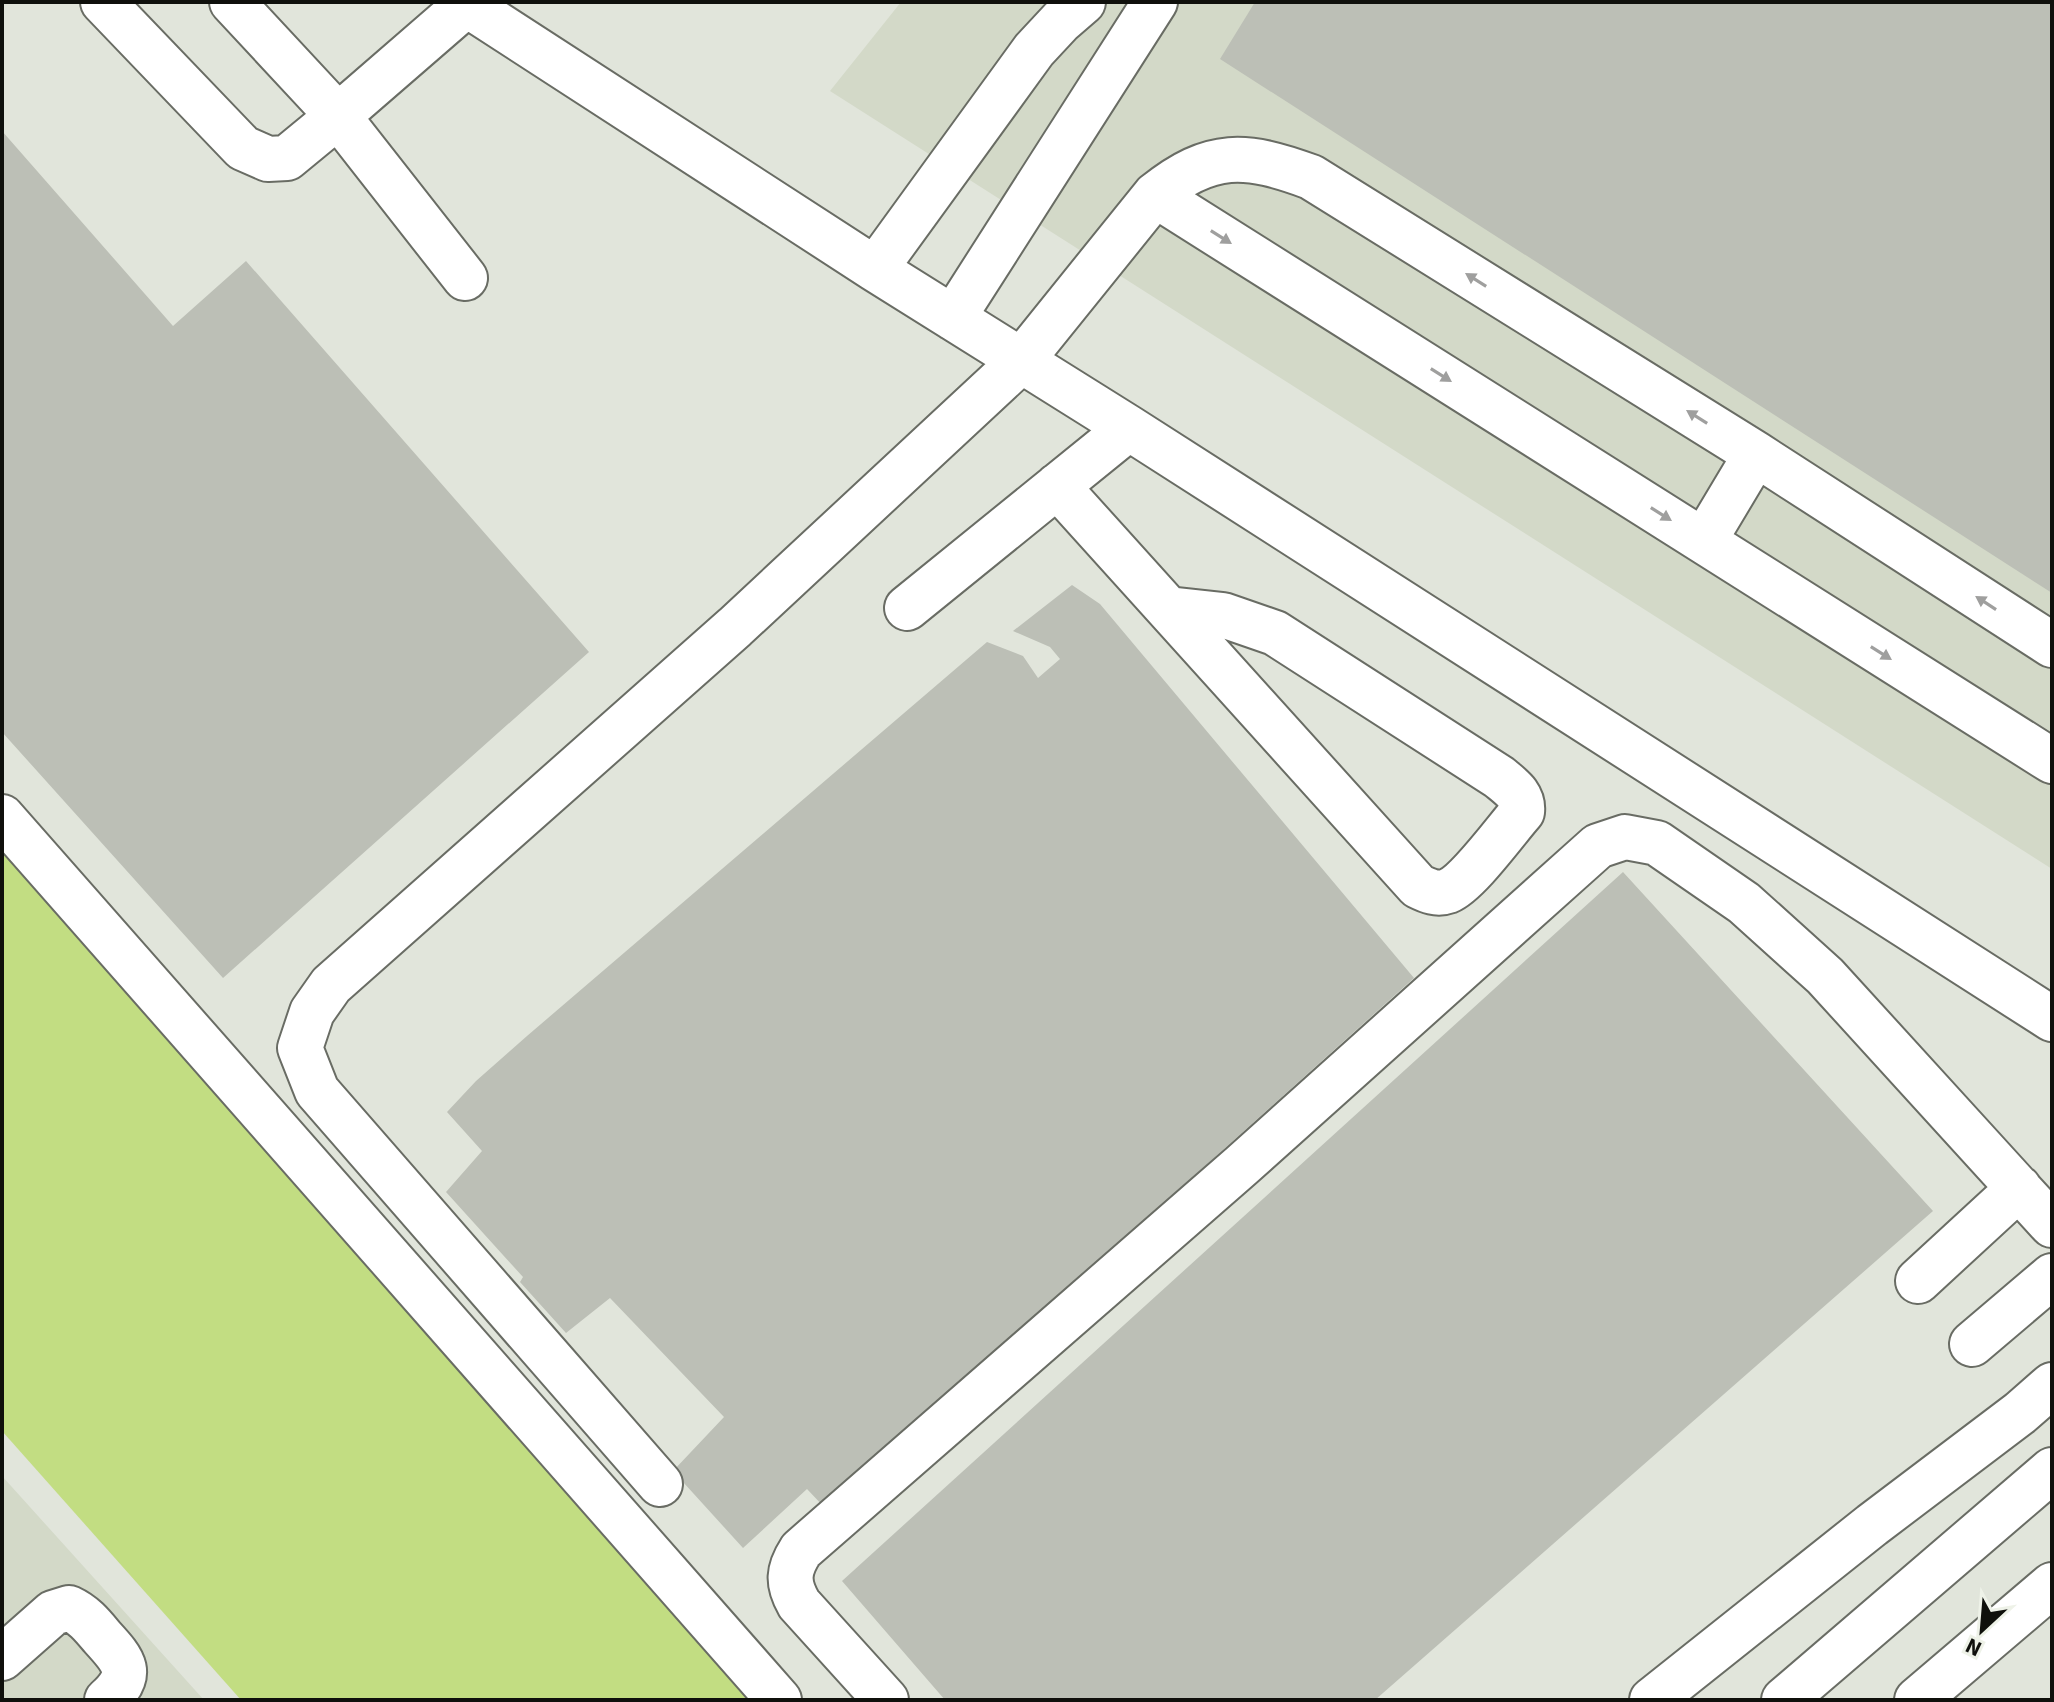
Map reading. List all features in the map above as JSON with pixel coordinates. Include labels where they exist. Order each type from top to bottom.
[{"type":"street","points":[[103,2],[243,148],[268,159],[287,158],[464,3],[875,269],[1129,428],[2052,1019]]},
{"type":"street","points":[[232,2],[338,116],[465,278]]},
{"type":"street","points":[[875,269],[1034,50],[1083,2]]},
{"type":"street","points":[[953,318],[1155,2]]},
{"type":"street","points":[[660,1484],[317,1091],[300,1048],[312,1012],[331,985],[735,627],[1022,360],[1155,195],[1177,178],[1200,165],[1233,159],[1271,162],[1311,177],[1756,454],[2052,645]]},
{"type":"street","points":[[1155,195],[2052,761]]},
{"type":"street","points":[[907,608],[1129,428]]},
{"type":"street","points":[[1704,541],[1756,454]]},
{"type":"street","points":[[1057,486],[1168,609],[1418,886],[1432,893],[1448,891],[1461,883],[1522,812],[1523,802],[1517,792],[1499,777],[1275,633],[1223,615],[1168,609]]},
{"type":"street","points":[[2,817],[779,1700]]},
{"type":"street","points":[[886,1700],[799,1604],[791,1591],[789,1579],[792,1564],[801,1550],[1241,1166],[1598,846],[1625,837],[1657,843],[1744,903],[1825,976],[2052,1225]]},
{"type":"street","points":[[1918,1281],[2019,1188]]},
{"type":"street","points":[[1972,1344],[2052,1276]]},
{"type":"street","points":[[1652,1700],[2052,1385]]},
{"type":"street","points":[[1784,1700],[2052,1470]]},
{"type":"street","points":[[1917,1700],[2052,1585]]},
{"type":"street","points":[[2,1658],[53,1613],[69,1608],[84,1615],[123,1661],[125,1678],[118,1691],[107,1700]]},
{"type":"shaded area","points":[[901,2],[2052,2],[2052,869],[830,91]]},
{"type":"shaded area","points":[[2,1476],[204,1700],[2,1700]]},
{"type":"green space","points":[[2,846],[757,1700],[241,1700],[2,1431]]},
{"type":"building","points":[[1255,2],[2052,2],[2052,593],[1220,59]]},
{"type":"building","points":[[2,131],[173,326],[246,261],[589,652],[223,978],[2,732]]},
{"type":"building","points":[[1072,585],[1100,604],[1414,978],[825,1508],[807,1489],[743,1548],[673,1471],[724,1417],[610,1298],[566,1333],[520,1282],[523,1277],[446,1192],[482,1151],[447,1112],[476,1081],[527,1036],[987,642],[1023,656],[1038,678],[1060,659],[1050,647],[1013,631]]},
{"type":"building","points":[[1623,872],[1933,1211],[1375,1700],[945,1700],[842,1581]]}]
